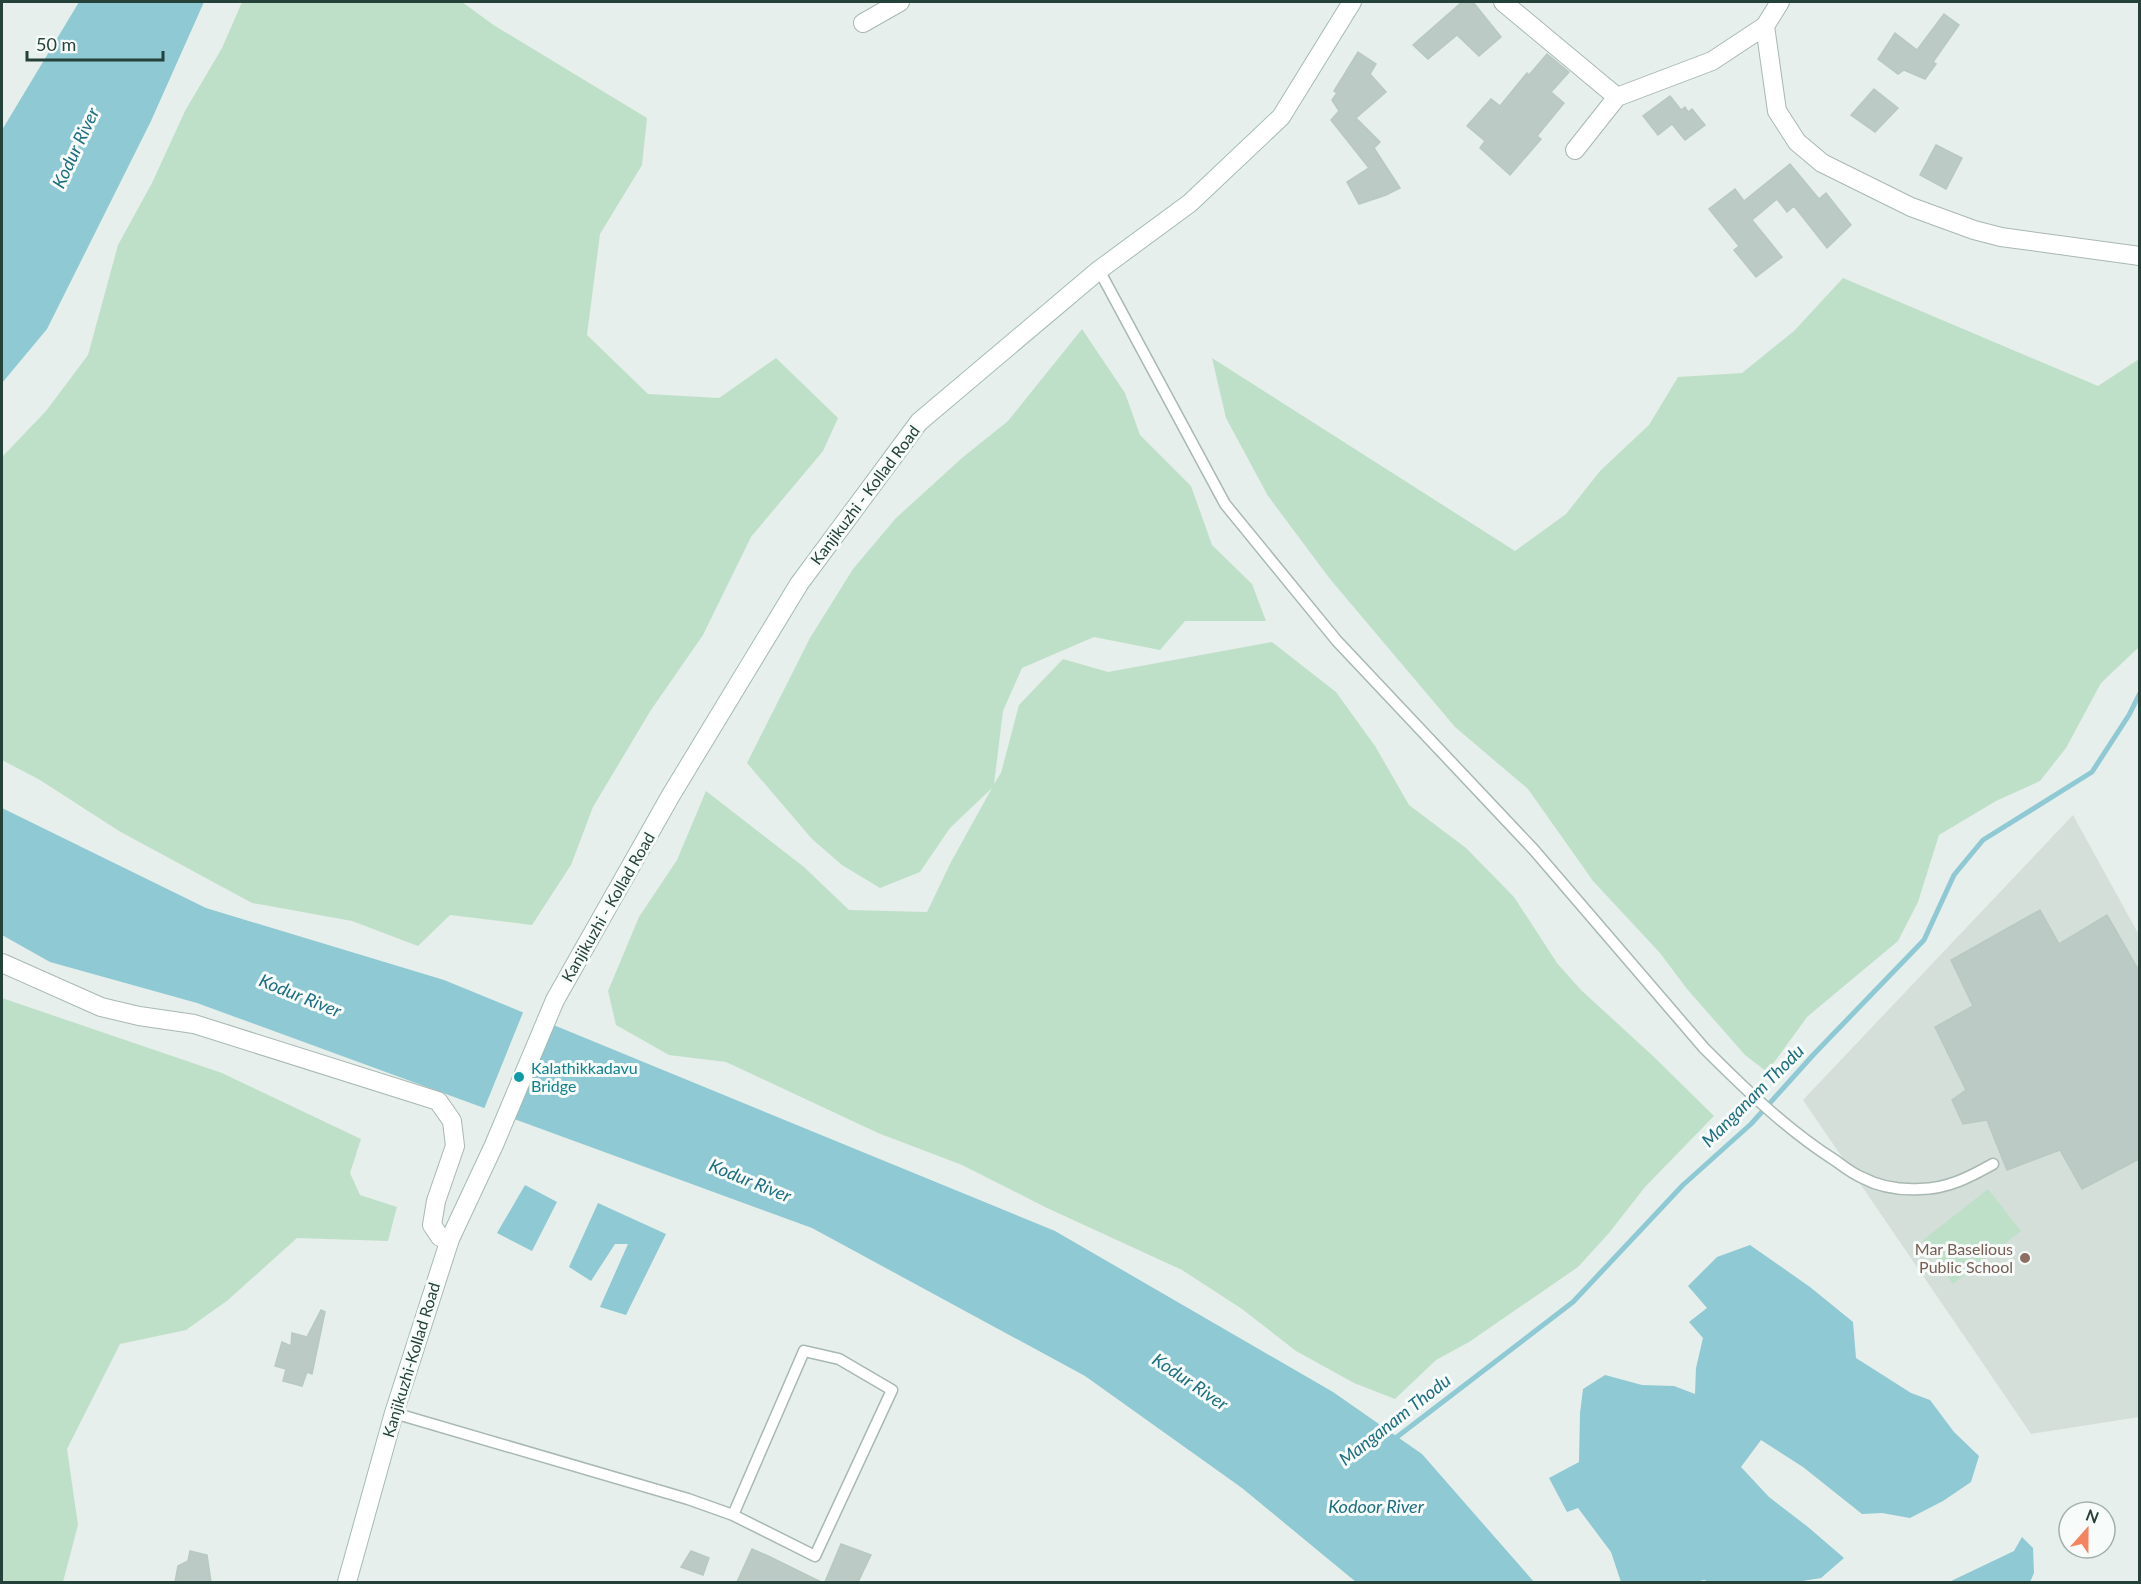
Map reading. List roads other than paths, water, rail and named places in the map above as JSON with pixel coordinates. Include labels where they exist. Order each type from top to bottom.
[{"type":"main road","points":[[863,23],[900,2]]},
{"type":"main road","name":"Kanjikuzhi - Kollad Road","points":[[494,1145],[555,1000],[671,795],[799,584],[919,422],[1099,270],[1190,203],[1281,117],[1352,2]]},
{"type":"main road","points":[[1503,2],[1617,97]]},
{"type":"main road","points":[[1575,150],[1617,97],[1712,61],[1765,26],[1780,2]]},
{"type":"main road","points":[[1765,26],[1777,111],[1797,142],[1822,164],[1911,207],[1974,230],[2001,237],[2139,256]]},
{"type":"main road","points":[[2,963],[101,1007],[139,1016],[194,1024],[438,1101],[452,1121],[455,1146],[436,1201],[432,1225],[440,1237],[450,1239]]},
{"type":"main road","name":"Kanjikuzhi-Kollad Road","points":[[347,1582],[394,1413],[450,1239],[494,1145]]},
{"type":"lane","points":[[1099,270],[1225,504],[1337,641],[1534,850],[1704,1048],[1810,1145],[1861,1178],[1900,1189],[1919,1190],[1946,1186],[1970,1178],[1993,1164]]},
{"type":"lane","points":[[394,1413],[688,1499],[733,1515],[814,1556],[892,1390],[839,1359],[804,1351],[733,1515]]},
{"type":"water","name":"Kodur River","points":[[79,2],[204,2],[151,121],[47,329],[2,383],[2,130]]},
{"type":"water","name":"Kodoor River","points":[[2,808],[206,908],[444,980],[1055,1231],[1333,1392],[1422,1454],[1534,1582],[1356,1582],[1242,1488],[1085,1376],[812,1228],[197,1003],[50,962],[2,935]]},
{"type":"water","points":[[525,1185],[557,1202],[532,1251],[497,1233]]},
{"type":"water","points":[[598,1203],[666,1234],[626,1315],[600,1307],[628,1244],[615,1244],[591,1281],[569,1267]]},
{"type":"water","points":[[1750,1245],[1810,1287],[1853,1322],[1856,1358],[1911,1393],[1930,1400],[1954,1432],[1979,1456],[1971,1482],[1943,1501],[1910,1518],[1882,1513],[1862,1514],[1803,1467],[1761,1440],[1741,1467],[1769,1497],[1844,1558],[1821,1578],[1796,1582],[1709,1582],[1704,1580],[1621,1582],[1611,1552],[1578,1508],[1567,1512],[1549,1478],[1579,1462],[1583,1389],[1605,1375],[1642,1385],[1674,1386],[1695,1394],[1696,1368],[1703,1338],[1689,1322],[1707,1308],[1688,1286],[1717,1257]]},
{"type":"water","points":[[2022,1537],[2033,1548],[2034,1573],[2030,1582],[1949,1582],[2014,1551]]},
{"type":"waterway","name":"Manganam Thodu","points":[[1393,1440],[1573,1302],[1683,1185],[1751,1124],[1814,1054],[1924,940],[1954,875],[1983,840],[2092,772],[2129,715],[2140,693]]},
{"type":"place","name":"Kalathikkadavu Bridge","points":[[519,1077]]},
{"type":"place","name":"Mar Baselious Public School","points":[[2025,1258]]}]
